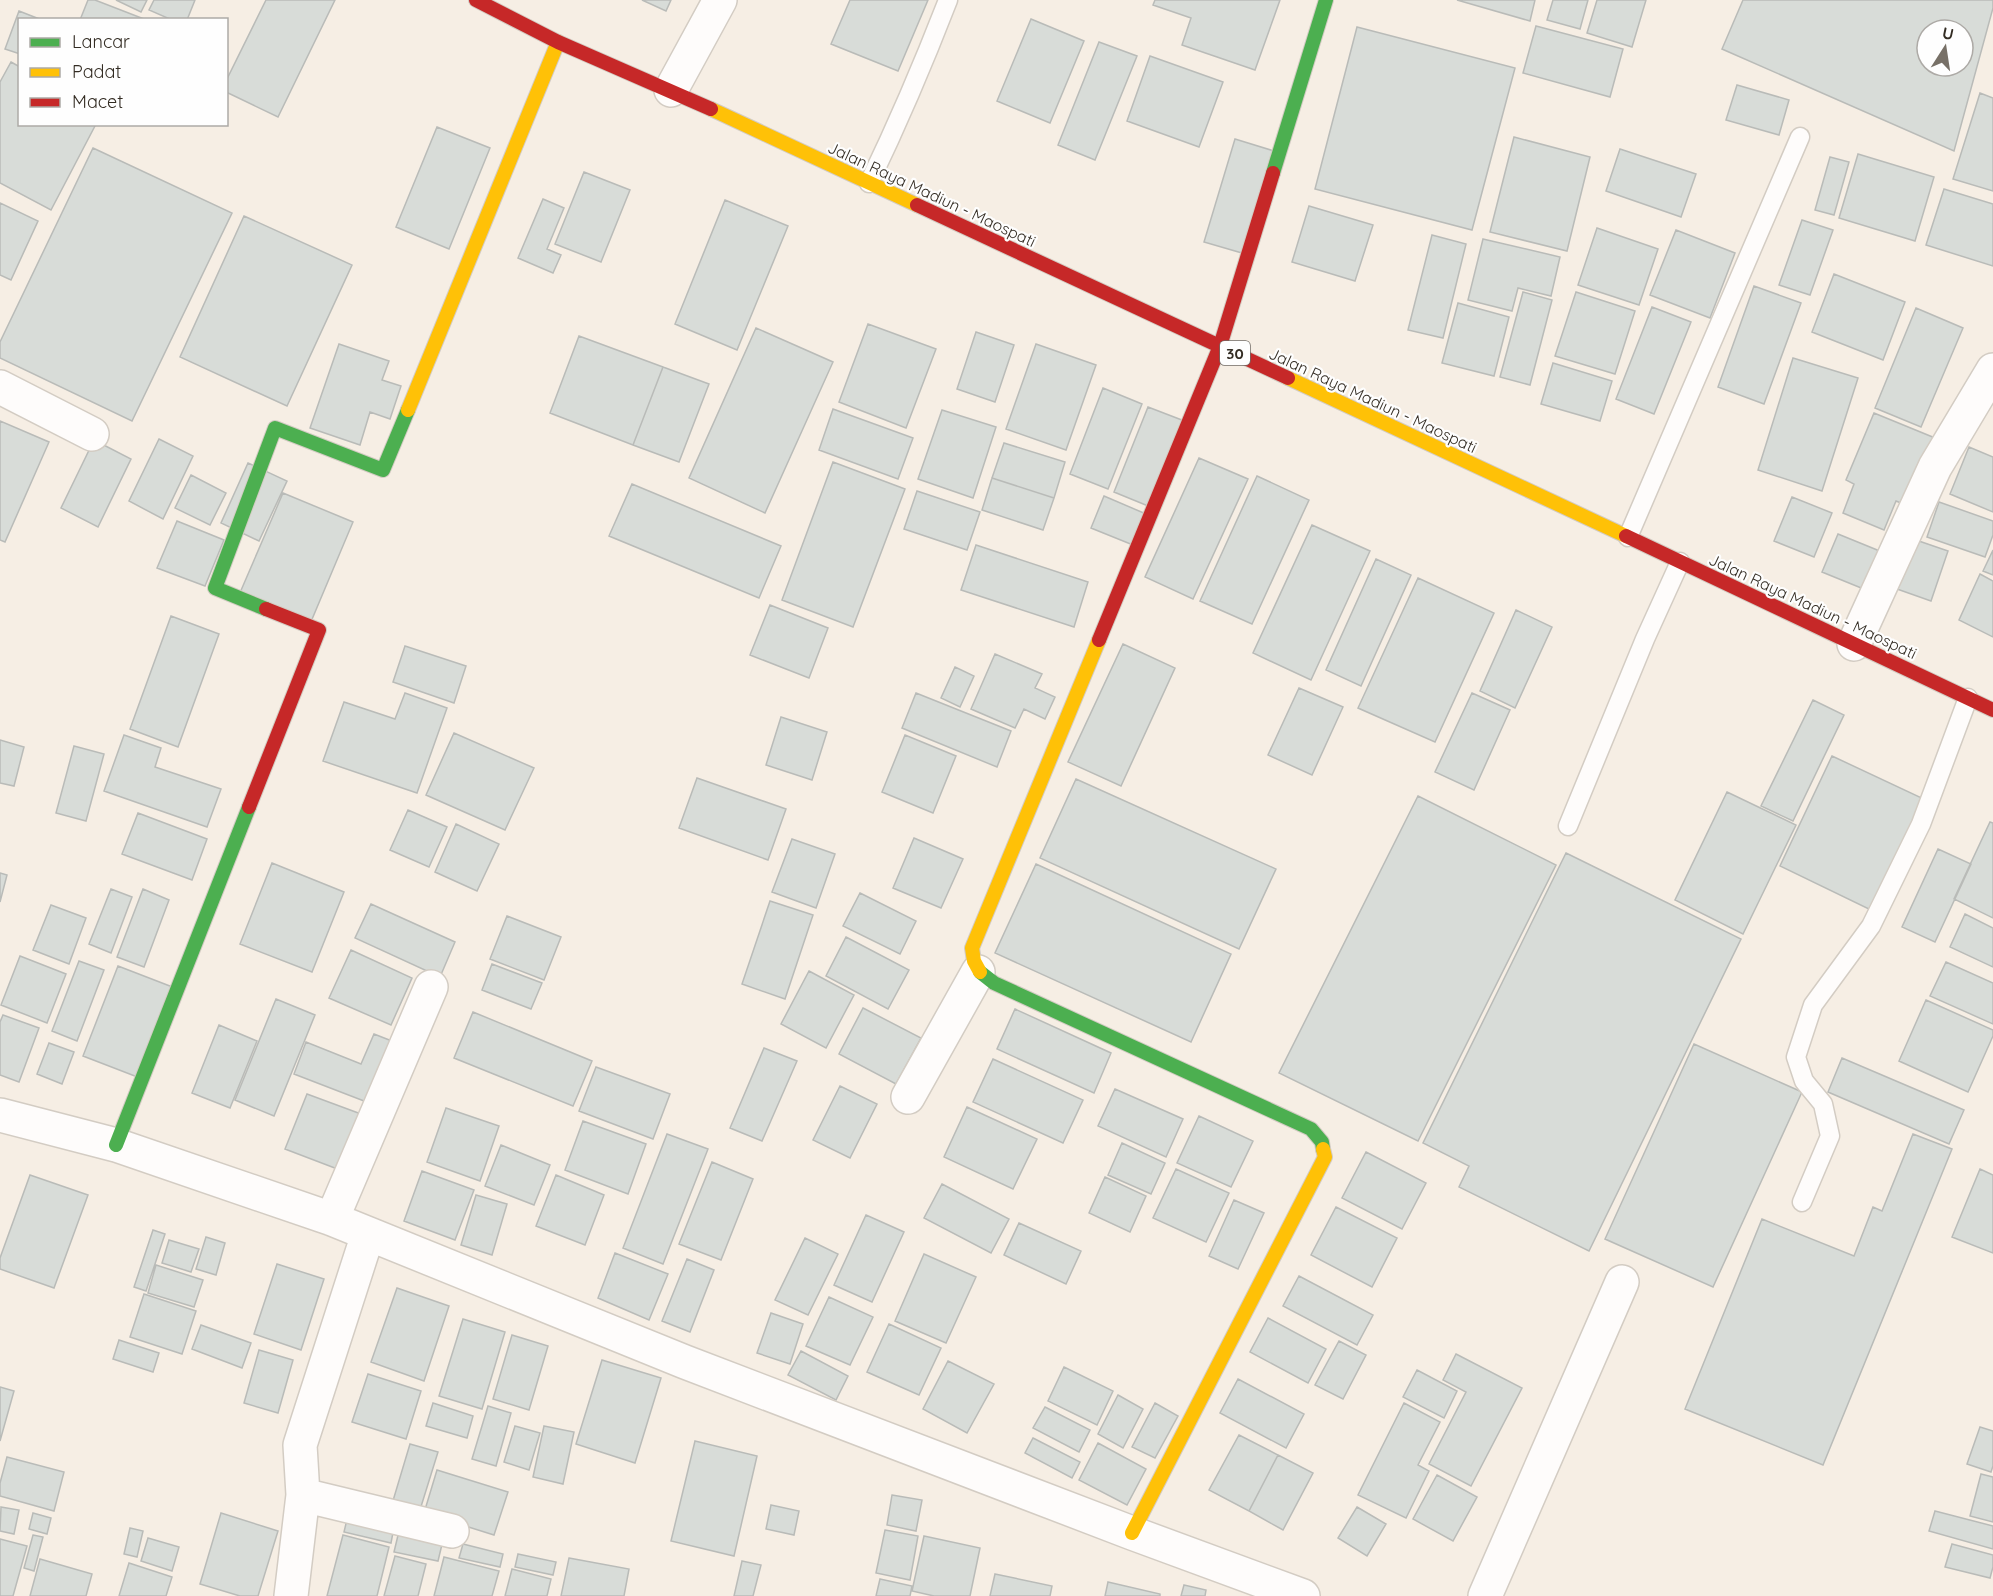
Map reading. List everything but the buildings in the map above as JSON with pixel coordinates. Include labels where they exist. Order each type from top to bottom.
[{"type":"main road","points":[[1132,1533],[1325,1157],[1323,1142],[1311,1129],[1005,988],[978,972],[972,948],[1220,346],[1326,0]]},
{"type":"main road","name":"Jalan Raya Madiun - Maospati","points":[[483,1],[558,42],[671,90],[1993,710]]},
{"type":"main road","points":[[116,1145],[319,630],[215,588],[275,428],[383,470],[558,42]]},
{"type":"street","points":[[671,90],[720,0]]},
{"type":"street","points":[[1854,644],[1935,467],[1993,370]]},
{"type":"street","points":[[0,387],[92,434]]},
{"type":"street","points":[[908,1097],[978,972]]},
{"type":"street","points":[[332,1219],[431,987]]},
{"type":"street","points":[[0,1115],[116,1145],[332,1219],[685,1362],[1303,1596]]},
{"type":"street","points":[[291,1596],[303,1495],[300,1444],[368,1234]]},
{"type":"street","points":[[1485,1596],[1622,1282]]},
{"type":"street","points":[[303,1495],[452,1531]]},
{"type":"lane","points":[[868,183],[913,89],[948,0]]},
{"type":"lane","points":[[1628,537],[1800,137]]},
{"type":"lane","points":[[1568,826],[1645,639],[1680,562]]},
{"type":"lane","points":[[1802,1202],[1830,1136],[1823,1104],[1804,1081],[1796,1057],[1814,1005],[1871,926],[1921,824],[1968,698]]},
{"type":"traffic: fast","points":[[1273,173],[1326,0]]},
{"type":"traffic: fast","points":[[266,609],[215,588],[275,428],[383,470],[408,410]]},
{"type":"traffic: fast","points":[[116,1145],[249,807]]},
{"type":"traffic: fast","points":[[980,972],[994,983],[1311,1129],[1322,1142],[1323,1149]]},
{"type":"traffic: slow","points":[[408,410],[558,42]]},
{"type":"traffic: slow","points":[[711,109],[917,205]]},
{"type":"traffic: slow","points":[[1288,378],[1626,536]]},
{"type":"traffic: slow","points":[[980,972],[974,961],[972,948],[1099,640]]},
{"type":"traffic: slow","points":[[1132,1533],[1325,1157],[1323,1149]]},
{"type":"traffic: jam","points":[[476,0],[558,42],[711,109]]},
{"type":"traffic: jam","points":[[1099,640],[1220,346],[1273,173]]},
{"type":"traffic: jam","points":[[917,205],[1288,378]]},
{"type":"traffic: jam","points":[[1626,536],[1993,710]]},
{"type":"traffic: jam","points":[[249,807],[319,630],[266,609]]}]
